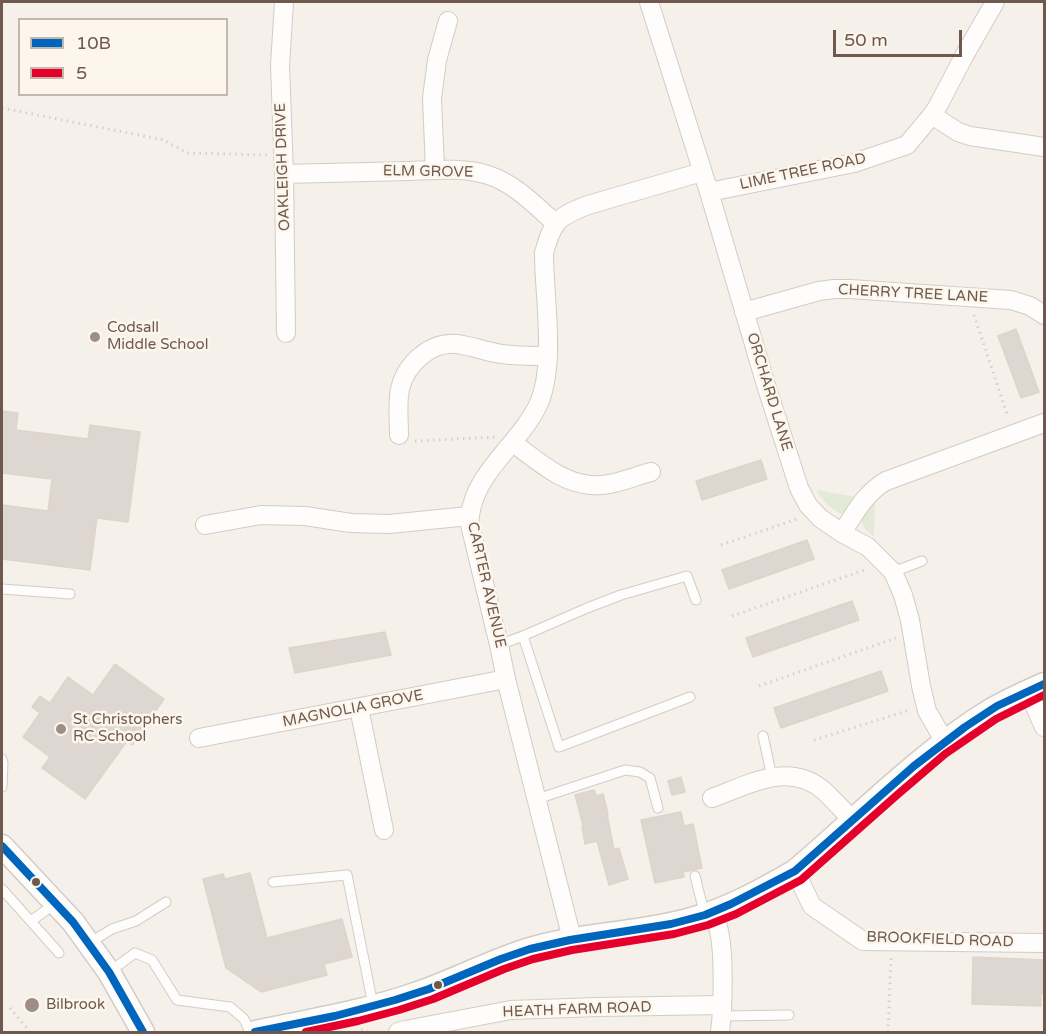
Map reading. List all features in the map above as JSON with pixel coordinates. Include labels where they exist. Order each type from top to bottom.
[{"type":"street","name":"OAKLEIGH DRIVE","points":[[284,2],[280,65],[286,333]]},
{"type":"street","name":"ORCHARD LANE","points":[[649,2],[709,192],[765,385],[799,488],[808,505],[820,518],[868,548],[893,572],[910,620],[927,711],[945,742]]},
{"type":"street","name":"LIME TREE ROAD","points":[[709,192],[854,163],[907,145],[939,104],[990,3]]},
{"type":"street","points":[[435,170],[432,98],[436,60],[448,21]]},
{"type":"street","points":[[932,115],[958,132],[970,136],[1044,147]]},
{"type":"street","name":"ELM GROVE","points":[[284,174],[435,170],[485,174],[500,179],[527,197],[555,223]]},
{"type":"street","points":[[555,223],[571,212],[588,205],[702,172]]},
{"type":"street","name":"CARTER AVENUE","points":[[555,223],[544,253],[548,356],[545,382],[539,403],[513,443],[484,478],[475,497],[470,516],[471,529],[506,679],[572,939]]},
{"type":"street","name":"CHERRY TREE LANE","points":[[744,312],[819,291],[850,289],[1011,300],[1030,306],[1044,315]]},
{"type":"street","points":[[399,435],[400,391],[404,377],[413,363],[425,352],[438,346],[455,344],[502,354],[548,356]]},
{"type":"street","points":[[842,533],[866,497],[886,481],[1044,423]]},
{"type":"street","points":[[513,443],[570,481],[592,485],[616,482],[651,472]]},
{"type":"street","points":[[205,525],[261,515],[305,516],[351,523],[389,524],[470,516]]},
{"type":"street","name":"MAGNOLIA GROVE","points":[[199,738],[506,679]]},
{"type":"street","points":[[255,1032],[331,1017],[414,994],[531,949],[572,939],[663,925],[708,914],[772,885],[795,871],[945,742],[991,710],[1036,687],[1044,727]]},
{"type":"street","points":[[359,708],[384,830]]},
{"type":"street","points":[[712,798],[772,777],[797,777],[822,790],[853,820]]},
{"type":"street","points":[[2,846],[56,903],[89,943],[109,972],[143,1032]]},
{"type":"street","name":"BROOKFIELD ROAD","points":[[795,871],[812,906],[863,941],[1044,942]]},
{"type":"street","points":[[708,914],[716,921],[719,930],[722,957],[721,1018]]},
{"type":"street","name":"HEATH FARM ROAD","points":[[398,1032],[511,1010],[598,1007],[721,1018]]},
{"type":"lane","points":[[893,572],[922,561]]},
{"type":"lane","points":[[499,645],[621,595],[687,576],[696,600]]},
{"type":"lane","points":[[2,589],[70,594]]},
{"type":"lane","points":[[523,636],[559,747],[690,697]]},
{"type":"lane","points":[[763,736],[772,777]]},
{"type":"lane","points":[[2,759],[2,787]]},
{"type":"lane","points":[[537,799],[625,770],[640,772],[650,778],[658,808]]},
{"type":"lane","points":[[273,882],[347,874],[373,1006]]},
{"type":"lane","points":[[695,876],[702,904],[708,914]]},
{"type":"lane","points":[[2,889],[59,953]]},
{"type":"lane","points":[[89,943],[111,929],[136,921],[166,902]]},
{"type":"lane","points":[[31,921],[56,903]]},
{"type":"lane","points":[[109,972],[135,954],[152,960],[177,1000],[230,1006],[244,1019],[250,1032]]},
{"type":"lane","points":[[721,1018],[789,1015]]},
{"type":"path","points":[[2,108],[164,141],[187,153],[272,155]]},
{"type":"path","points":[[972,307],[1011,424]]},
{"type":"path","points":[[399,435],[400,442],[506,436],[513,443]]},
{"type":"path","points":[[721,545],[804,516]]},
{"type":"path","points":[[732,616],[874,566]]},
{"type":"path","points":[[759,686],[900,636]]},
{"type":"path","points":[[813,740],[915,708]]},
{"type":"path","points":[[888,1032],[891,941]]},
{"type":"path","points":[[10,1008],[30,1032]]},
{"type":"green space","points":[[817,490],[856,497],[847,511],[841,514],[825,502]]},
{"type":"green space","points":[[875,501],[874,536],[864,527],[861,518],[869,505]]},
{"type":"building","points":[[1016,329],[1039,392],[1021,398],[998,336]]},
{"type":"building","points":[[2,411],[18,413],[16,430],[88,439],[90,425],[140,432],[128,522],[97,518],[90,570],[2,559],[2,505],[48,511],[52,479],[2,473]]},
{"type":"building","points":[[761,460],[767,479],[702,500],[696,481]]},
{"type":"building","points":[[807,540],[814,559],[729,589],[722,570]]},
{"type":"building","points":[[852,601],[859,620],[753,657],[746,638]]},
{"type":"building","points":[[385,632],[391,655],[295,673],[289,648]]},
{"type":"building","name":"St Christophers RC School","points":[[115,664],[164,699],[132,745],[127,741],[85,799],[42,768],[50,757],[23,737],[40,713],[32,707],[40,696],[50,703],[68,677],[93,695]]},
{"type":"building","points":[[881,671],[888,691],[781,728],[774,708]]},
{"type":"building","points":[[681,777],[685,792],[672,795],[668,781]]},
{"type":"building","points":[[594,790],[596,796],[603,794],[614,850],[619,848],[628,879],[609,885],[597,841],[585,844],[583,825],[575,795]]},
{"type":"building","points":[[681,812],[684,826],[693,824],[702,868],[683,872],[684,877],[655,883],[641,820]]},
{"type":"building","points":[[250,873],[267,938],[342,919],[352,957],[324,964],[327,975],[261,992],[226,968],[203,879],[223,874],[225,879]]},
{"type":"building","points":[[973,957],[1044,960],[1044,993],[1041,993],[1041,1006],[972,1004]]},
{"type":"transit line","name":"10B","points":[[255,1032],[335,1016],[395,1000],[530,949],[570,940],[671,924],[705,915],[731,904],[795,871],[914,766],[965,727],[997,706],[1044,684]]},
{"type":"transit line","name":"5","points":[[306,1032],[399,1010],[433,999],[533,959],[572,950],[674,934],[708,925],[736,914],[801,880],[945,754],[996,719],[1044,695]]},
{"type":"transit line","name":"10B","points":[[2,846],[73,922],[109,972],[143,1032]]},
{"type":"place","name":"Codsall Middle School","points":[[95,337]]},
{"type":"place","name":"St Christophers RC School","points":[[61,729]]},
{"type":"place","name":"Bilbrook","points":[[32,1005]]}]
